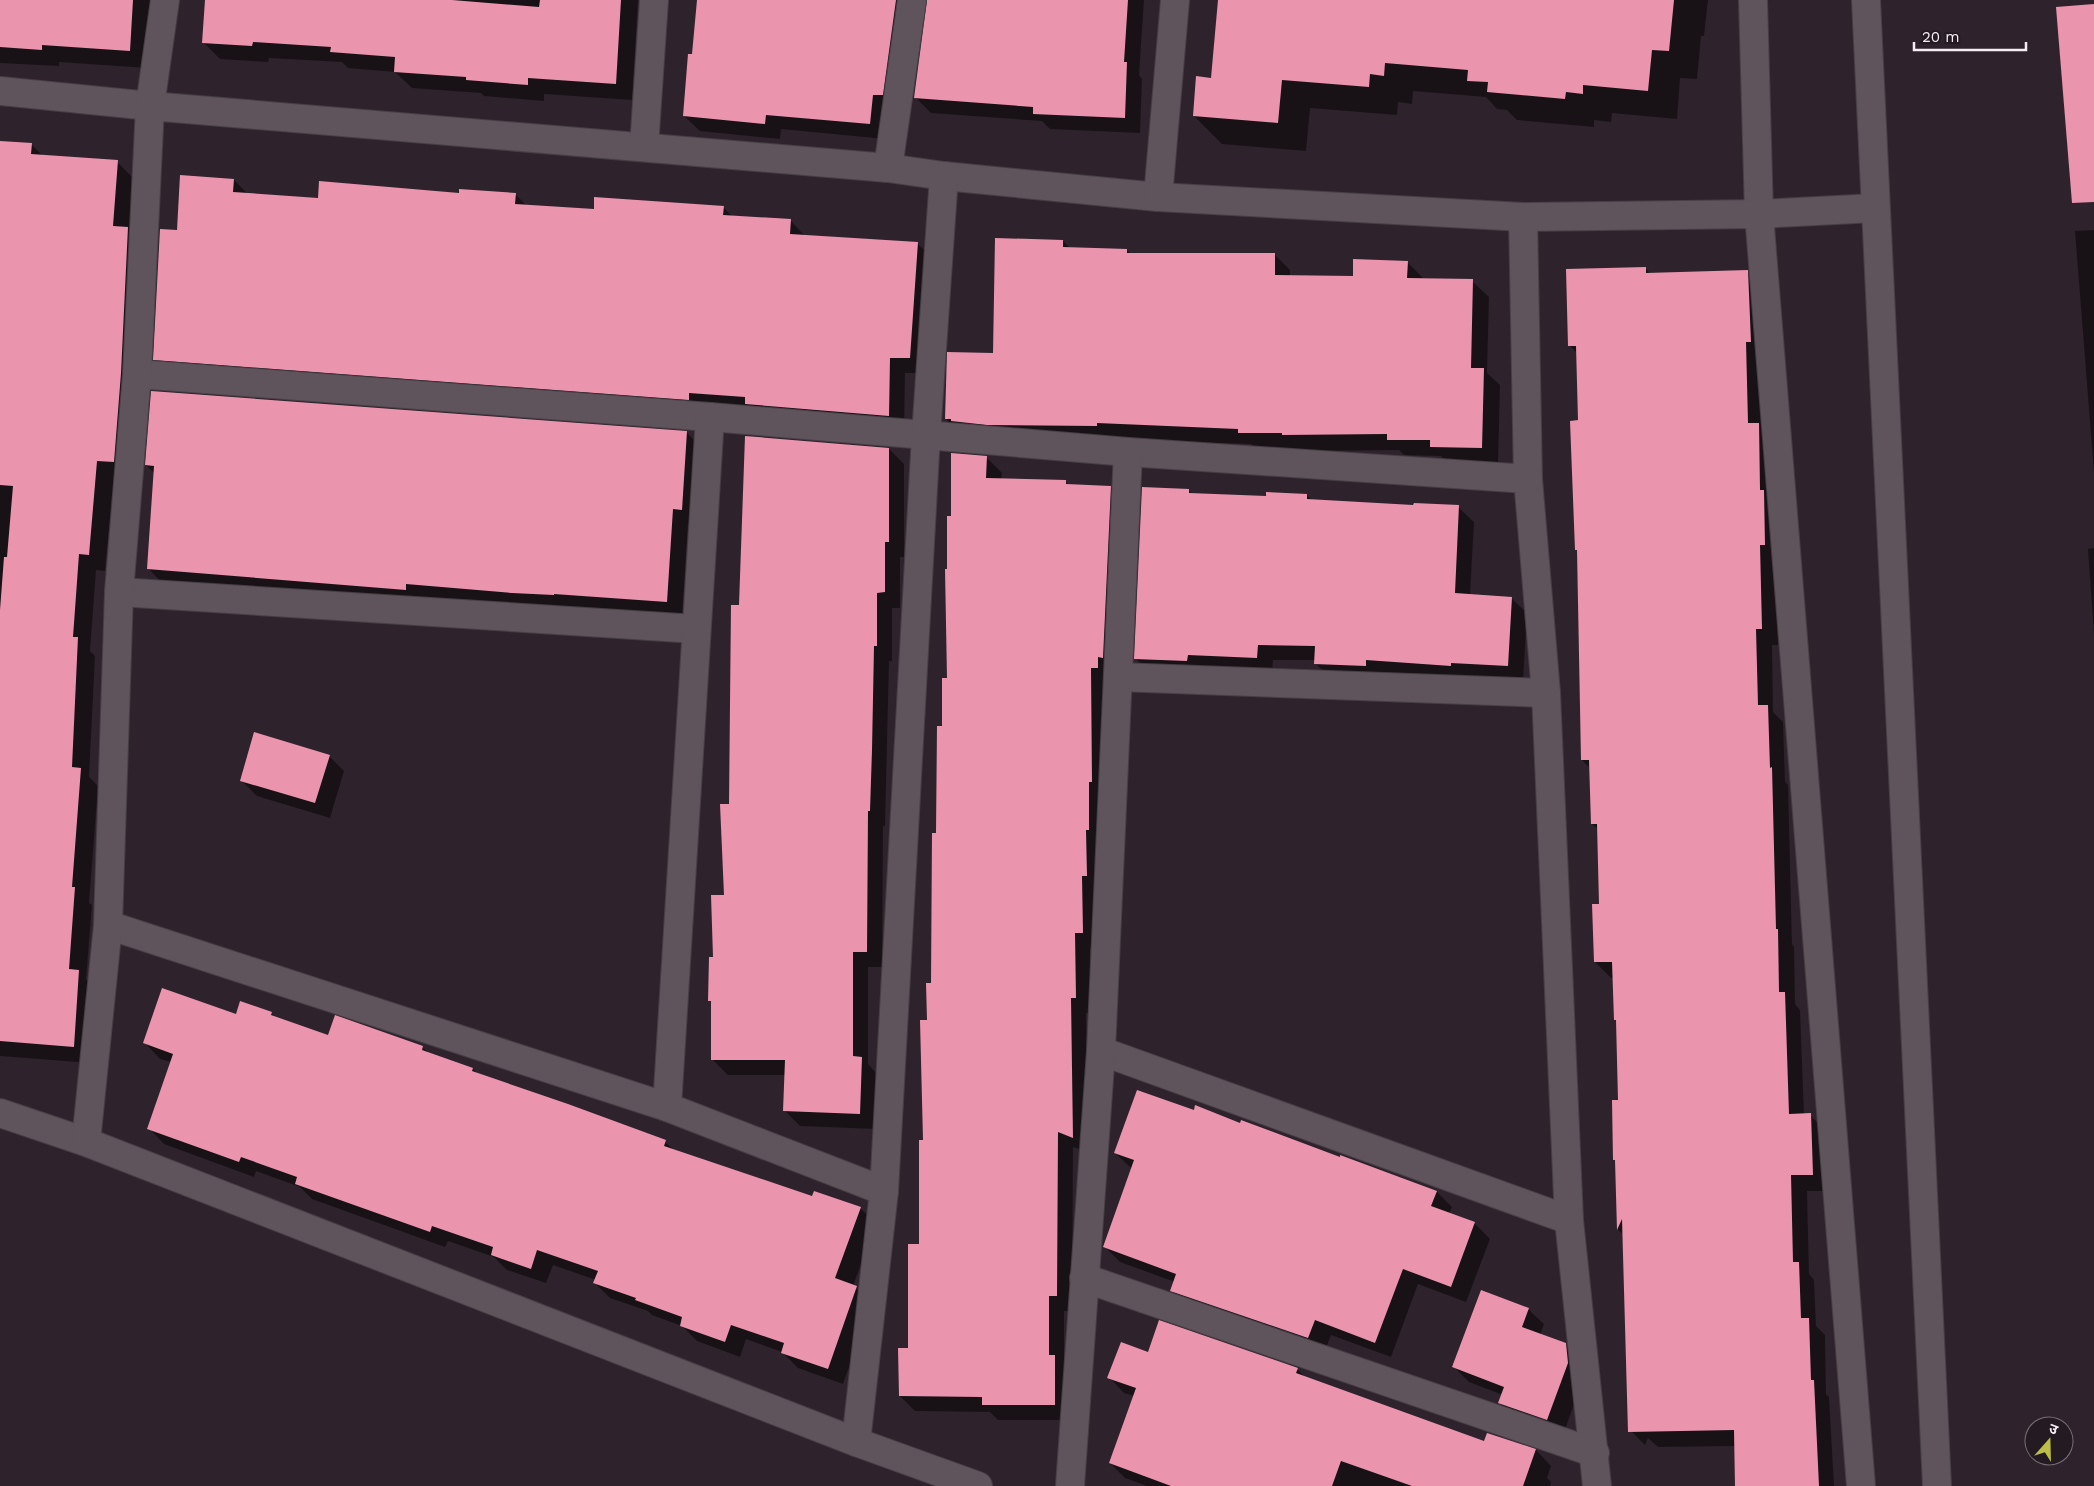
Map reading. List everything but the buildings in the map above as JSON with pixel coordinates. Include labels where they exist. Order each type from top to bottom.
[{"type":"street","points":[[86,1142],[108,925],[119,592],[137,374],[150,106],[165,0]]},
{"type":"street","points":[[644,147],[654,0]]},
{"type":"street","points":[[888,168],[912,0]]},
{"type":"street","points":[[1158,197],[1174,0]]},
{"type":"street","points":[[1753,0],[1759,214],[1861,1486]]},
{"type":"street","points":[[1866,0],[1937,1486]]},
{"type":"street","points":[[0,91],[150,106],[888,168],[944,176],[1158,197],[1523,217],[1759,214],[1875,208]]},
{"type":"street","points":[[856,1442],[884,1191],[926,435],[944,176]]},
{"type":"street","points":[[1523,217],[1528,479],[1546,693],[1569,1220],[1596,1486]]},
{"type":"street","points":[[137,374],[710,417],[1128,452],[1528,479]]},
{"type":"street","points":[[667,1107],[710,417]]},
{"type":"street","points":[[1070,1486],[1100,1051],[1128,452]]},
{"type":"street","points":[[119,592],[696,628]]},
{"type":"street","points":[[1118,677],[1546,693]]},
{"type":"street","points":[[108,925],[667,1107],[884,1191]]},
{"type":"street","points":[[1100,1051],[1569,1220]]},
{"type":"street","points":[[0,1112],[86,1142],[856,1442],[978,1486]]},
{"type":"street","points":[[1084,1278],[1594,1453]]}]
